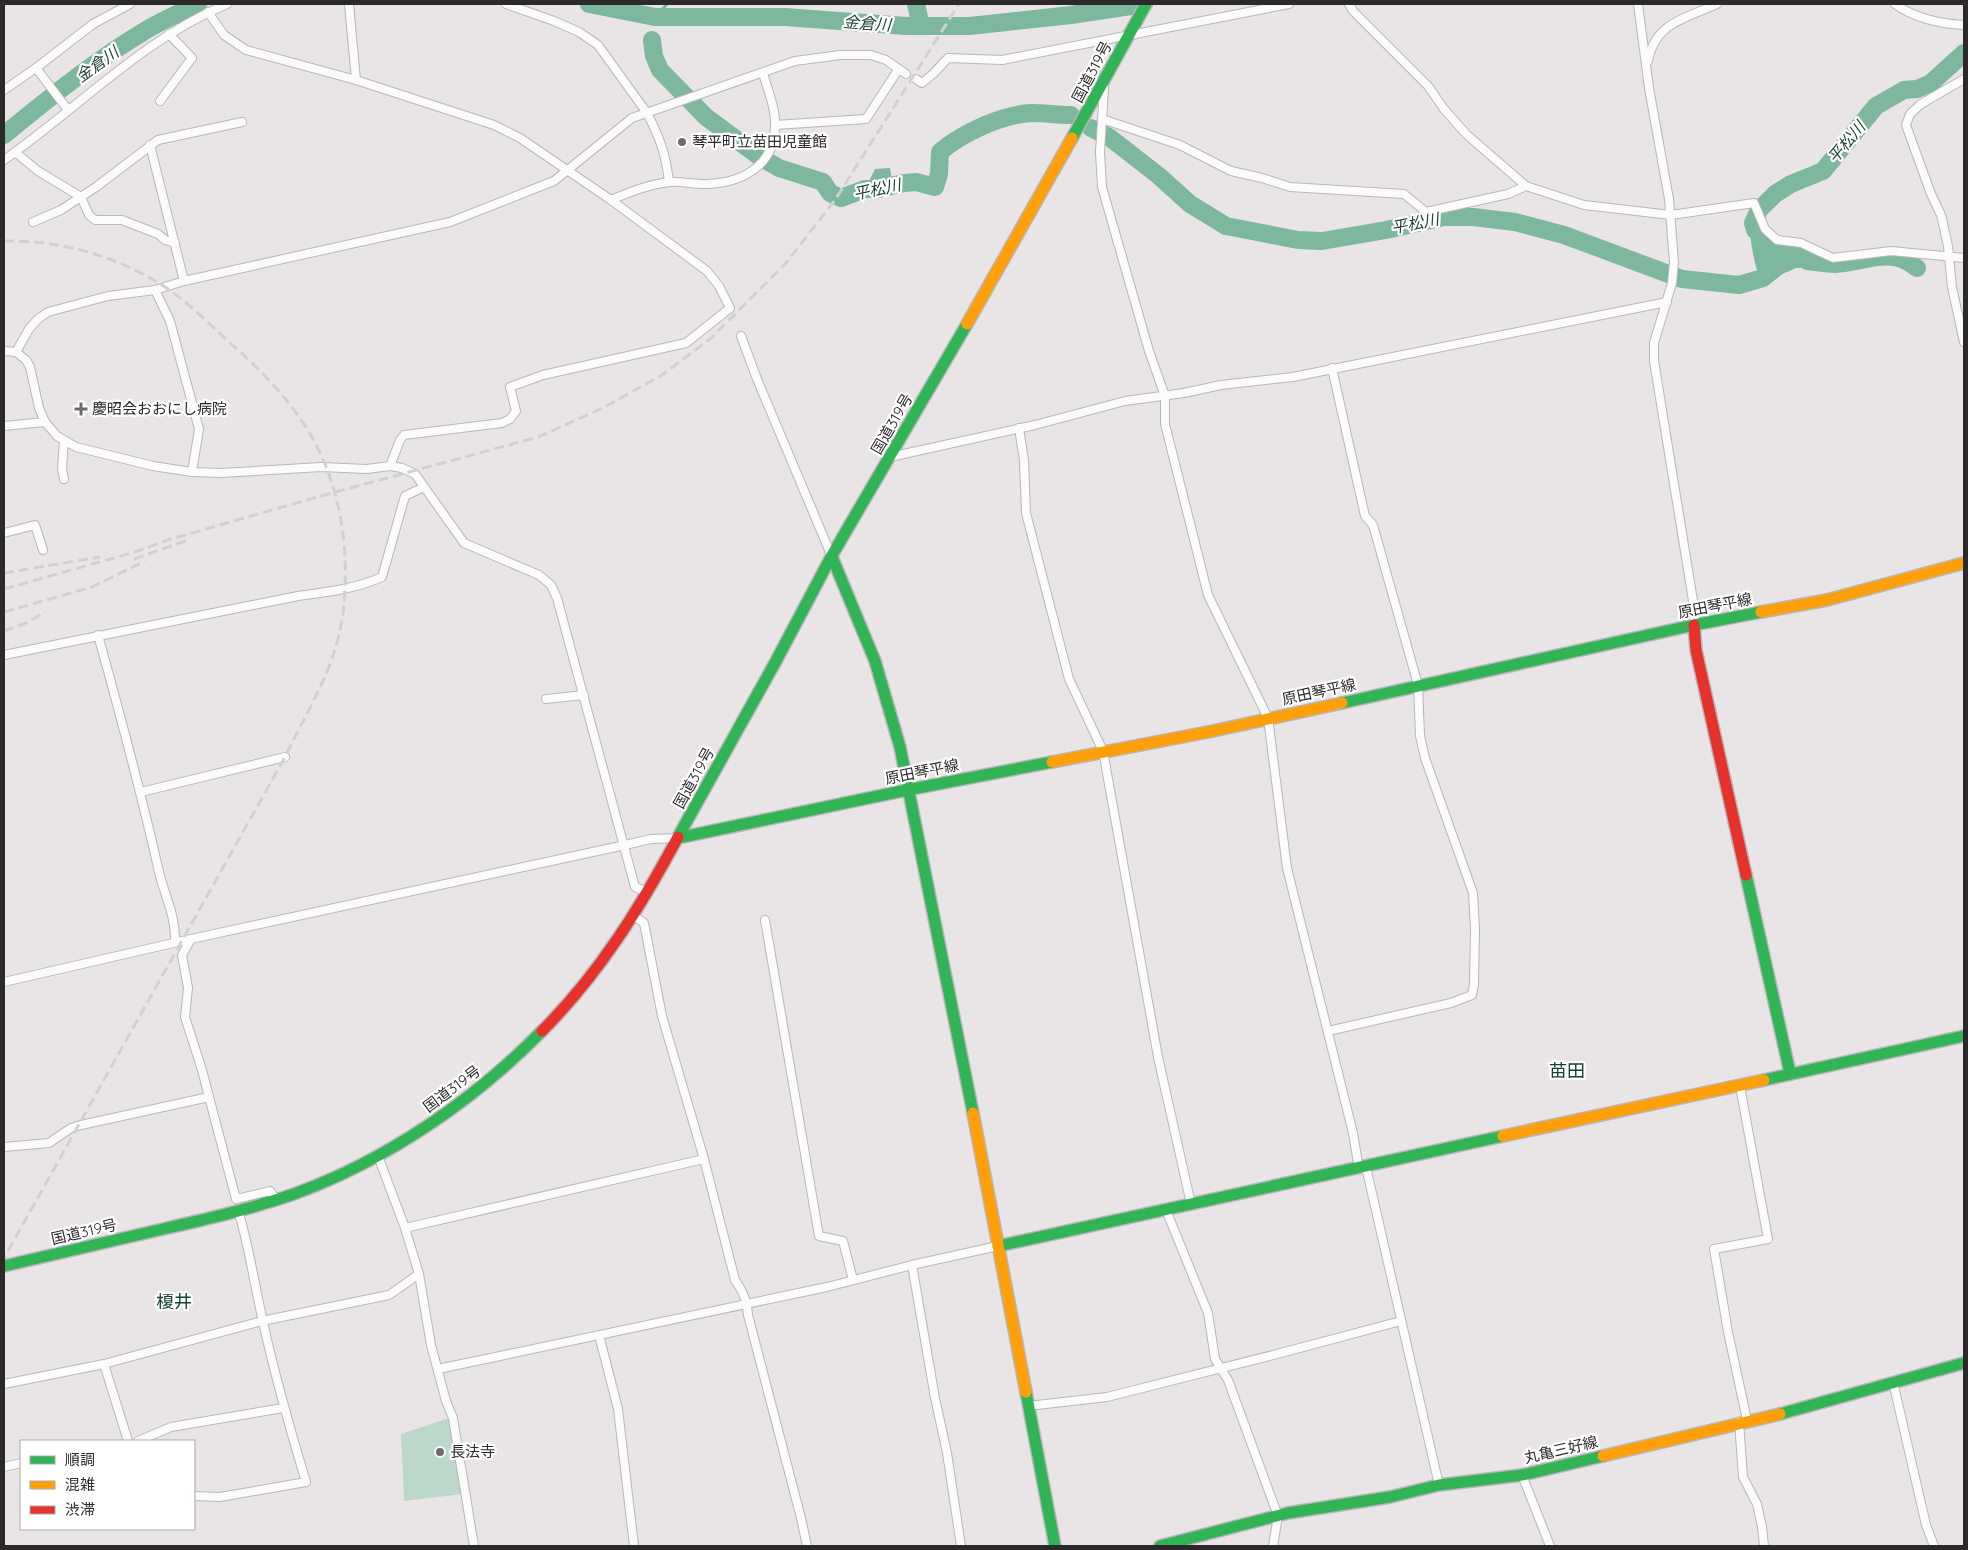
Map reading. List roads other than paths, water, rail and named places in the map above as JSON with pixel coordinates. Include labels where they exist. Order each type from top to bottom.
[{"type":"main road","name":"国道319号","points":[[4,1266],[278,1200],[316,1185],[378,1156],[422,1130],[476,1090],[519,1054],[562,1012],[612,950],[647,892],[832,557],[1105,81],[1146,4]]},
{"type":"main road","points":[[832,557],[875,661],[900,747],[907,790],[950,992],[1055,1546]]},
{"type":"main road","name":"原田琴平線","points":[[678,838],[1268,718],[1694,624],[1826,600],[1964,563]]},
{"type":"main road","points":[[1694,624],[1696,650],[1790,1073]]},
{"type":"main road","points":[[998,1246],[1964,1036]]},
{"type":"main road","name":"丸亀三好線","points":[[1160,1546],[1278,1516],[1390,1496],[1438,1485],[1522,1474],[1743,1421],[1785,1413],[1964,1363]]},
{"type":"street","points":[[4,90],[93,24],[130,4]]},
{"type":"street","points":[[4,160],[169,34],[208,12],[227,4]]},
{"type":"street","points":[[349,4],[356,80]]},
{"type":"street","points":[[506,4],[579,32],[598,45],[647,113],[660,138],[668,182]]},
{"type":"street","points":[[916,79],[922,83],[948,58],[1002,60],[1289,4]]},
{"type":"street","points":[[1349,4],[1353,11],[1428,86],[1444,109],[1466,134],[1526,186],[1584,205],[1671,215],[1754,203],[1765,229],[1777,240],[1801,243],[1833,258],[1891,251],[1964,258]]},
{"type":"street","points":[[1638,4],[1649,88],[1671,215],[1674,262],[1672,283],[1654,343],[1654,361],[1692,595],[1694,624]]},
{"type":"street","points":[[1647,64],[1649,54],[1664,29],[1684,17],[1717,4]]},
{"type":"street","points":[[1895,4],[1907,13],[1948,24],[1964,25]]},
{"type":"street","points":[[208,12],[224,36],[246,50],[356,80],[494,126],[520,138],[611,200],[707,271],[719,286],[730,308],[686,343],[543,375],[510,386],[516,411],[510,419],[502,423],[404,436],[400,440],[390,466]]},
{"type":"street","points":[[160,101],[192,58],[169,34]]},
{"type":"street","points":[[16,352],[29,329],[48,312],[108,296],[156,290],[184,281],[450,222],[554,181],[569,171],[632,118],[795,61],[840,55],[871,55],[886,60],[906,74]]},
{"type":"street","points":[[36,68],[68,110]]},
{"type":"street","points":[[775,125],[866,119],[898,70]]},
{"type":"street","points":[[611,200],[638,188],[668,182],[707,184],[734,180],[758,168],[768,153],[775,136],[776,120],[763,73]]},
{"type":"street","points":[[1964,79],[1922,104],[1910,114],[1906,125],[1931,194],[1942,215],[1950,257],[1952,287],[1964,342]]},
{"type":"street","points":[[1105,81],[1100,152],[1102,187],[1165,396],[1165,424],[1208,594],[1268,718],[1287,868],[1402,1321],[1438,1485]]},
{"type":"street","points":[[1102,119],[1180,145],[1231,171],[1290,187],[1404,194],[1426,212],[1508,194],[1526,186]]},
{"type":"street","points":[[33,222],[61,210],[81,198],[158,140],[242,122]]},
{"type":"street","points":[[150,145],[184,281]]},
{"type":"street","points":[[16,152],[38,171],[81,198],[90,215],[95,220],[122,220],[175,243]]},
{"type":"street","points":[[156,290],[170,321],[199,429],[192,472]]},
{"type":"street","points":[[890,457],[1019,428],[1125,401],[1165,396],[1221,385],[1293,377],[1667,302]]},
{"type":"street","points":[[741,336],[757,379],[832,557]]},
{"type":"street","points":[[4,351],[16,352],[22,356],[30,367],[44,422],[64,441],[102,455],[192,472],[220,473],[321,467],[367,469],[390,466],[402,468],[415,474],[464,543],[539,575],[551,585],[557,598],[584,695],[635,887],[647,892]]},
{"type":"street","points":[[1328,1031],[1451,1003],[1472,995],[1475,938],[1473,893],[1425,758],[1420,736],[1418,685],[1373,525],[1365,516],[1332,368]]},
{"type":"street","points":[[4,426],[44,422]]},
{"type":"street","points":[[1019,428],[1024,460],[1026,513],[1069,679],[1103,751],[1158,1057],[1191,1204]]},
{"type":"street","points":[[64,441],[62,469],[64,479]]},
{"type":"street","points":[[4,655],[298,596],[345,589],[376,580],[382,577],[405,496],[424,487]]},
{"type":"street","points":[[4,533],[35,525],[43,550]]},
{"type":"street","points":[[98,635],[141,792],[160,877],[176,926],[175,942]]},
{"type":"street","points":[[546,699],[584,695]]},
{"type":"street","points":[[141,792],[285,757]]},
{"type":"street","points":[[4,982],[175,942],[651,839],[678,838]]},
{"type":"street","points":[[633,915],[644,924],[662,1016],[704,1160],[734,1280],[743,1292],[747,1304],[748,1315],[801,1518],[806,1546]]},
{"type":"street","points":[[765,920],[819,1236],[843,1241],[853,1280]]},
{"type":"street","points":[[191,939],[182,955],[188,988],[185,1017],[202,1070],[236,1200],[270,1191],[278,1200]]},
{"type":"street","points":[[1740,1086],[1768,1239],[1714,1249],[1743,1421],[1743,1477],[1757,1504],[1764,1546]]},
{"type":"street","points":[[4,1147],[49,1143],[71,1128],[81,1125],[209,1097]]},
{"type":"street","points":[[378,1156],[405,1228],[418,1274],[431,1345],[446,1401],[453,1418],[474,1546]]},
{"type":"street","points":[[405,1228],[704,1160]]},
{"type":"street","points":[[1166,1210],[1208,1312],[1216,1359],[1228,1380],[1278,1516],[1273,1546]]},
{"type":"street","points":[[195,1496],[220,1497],[306,1482],[283,1408],[262,1321],[250,1253],[240,1217]]},
{"type":"street","points":[[438,1369],[747,1304],[998,1246]]},
{"type":"street","points":[[912,1266],[935,1398],[947,1453],[961,1546]]},
{"type":"street","points":[[4,1384],[104,1364],[262,1321],[389,1295],[418,1274]]},
{"type":"street","points":[[1028,1406],[1106,1397],[1402,1321]]},
{"type":"street","points":[[599,1335],[618,1409],[634,1546]]},
{"type":"street","points":[[104,1364],[128,1440]]},
{"type":"street","points":[[1893,1382],[1926,1525],[1934,1546]]},
{"type":"street","points":[[140,1440],[171,1427],[283,1408]]},
{"type":"street","points":[[4,1467],[20,1463]]},
{"type":"street","points":[[1522,1474],[1550,1546]]},
{"type":"waterway","name":"金倉川","points":[[4,135],[54,94],[106,56],[150,28],[198,4]]},
{"type":"waterway","name":"金倉川","points":[[589,4],[655,17],[785,17],[906,26],[970,26],[1071,15],[1144,4]]},
{"type":"waterway","points":[[655,17],[667,4]]},
{"type":"waterway","points":[[916,4],[921,26]]},
{"type":"waterway","name":"平松川","points":[[652,40],[654,56],[660,70],[706,117],[760,157],[779,168],[823,182],[830,193],[841,198],[865,189],[878,189],[904,183],[916,182],[935,187],[939,174],[940,152],[971,132],[996,121],[1021,114],[1071,115]]},
{"type":"waterway","name":"平松川","points":[[1755,230],[1753,223],[1759,210],[1775,194],[1791,184],[1823,171],[1876,106],[1904,90],[1917,89],[1931,83],[1964,53]]},
{"type":"waterway","name":"平松川","points":[[1091,128],[1109,137],[1159,176],[1190,204],[1226,226],[1298,240],[1322,241],[1386,230],[1444,217],[1473,217],[1515,222],[1564,235],[1682,279],[1739,285],[1763,278],[1778,266]]},
{"type":"waterway","name":"平松川","points":[[1807,261],[1835,264],[1887,257],[1907,261],[1917,268]]},
{"type":"railway","points":[[4,589],[321,496],[538,437],[603,408],[662,375],[710,339],[786,263],[835,200],[959,4]]},
{"type":"railway","points":[[4,241],[46,243],[88,252],[147,276],[182,299],[258,369],[298,415],[319,450],[332,483],[339,512],[344,543],[345,573],[343,613],[339,635],[333,656],[316,695],[285,757],[4,1258]]},
{"type":"railway","points":[[134,559],[188,540]]},
{"type":"railway","points":[[4,573],[100,557]]},
{"type":"railway","points":[[4,612],[92,587],[145,561]]},
{"type":"railway","points":[[4,631],[26,623],[45,612]]},
{"type":"place","name":"琴平町立苗田児童館","points":[[682,142]]},
{"type":"place","name":"慶昭会おおにし病院","points":[[81,409]]},
{"type":"place","name":"長法寺","points":[[440,1452]]},
{"type":"district","name":"苗田","points":[[1567,1071]]},
{"type":"district","name":"榎井","points":[[174,1302]]}]
